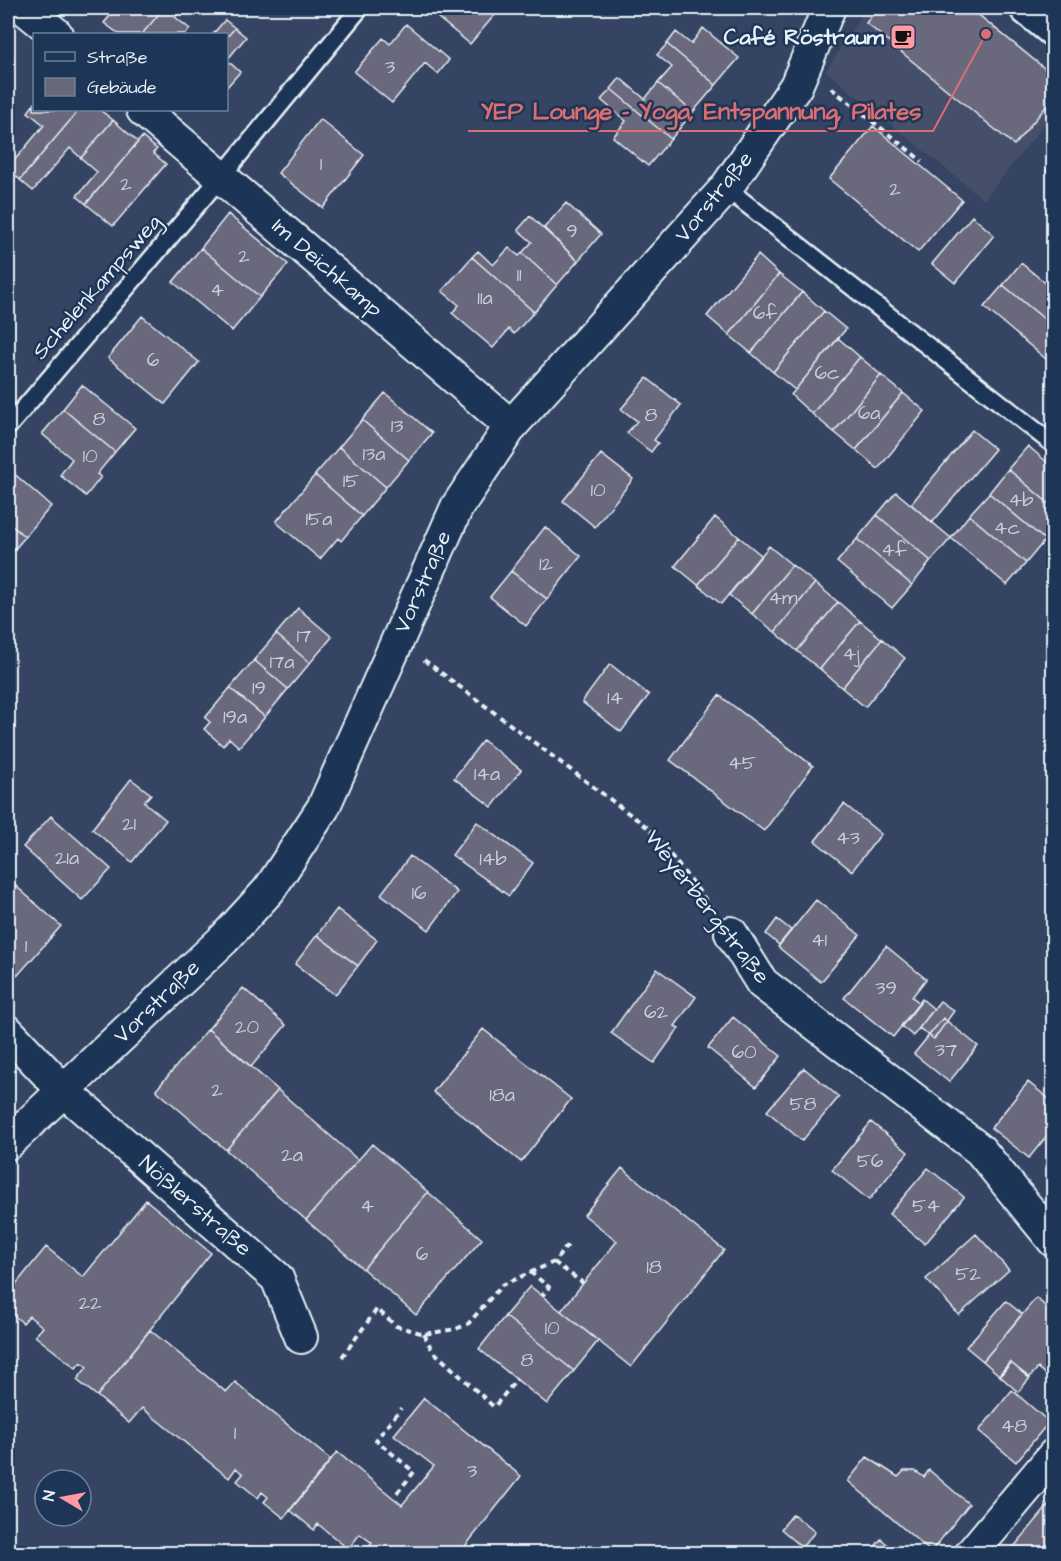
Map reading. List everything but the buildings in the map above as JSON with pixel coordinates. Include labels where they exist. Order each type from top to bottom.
[{"type":"main road","points":[[1027,8],[1053,30]]},
{"type":"street","points":[[24,8],[55,33]]},
{"type":"street","name":"Vorstraße","points":[[8,1143],[224,939],[269,890],[323,808],[457,507],[512,426],[726,188],[796,86],[829,8]]},
{"type":"street","name":"Im Deichkamp","points":[[144,111],[512,426]]},
{"type":"street","name":"Weyerbergstraße","points":[[731,933],[762,983],[980,1150],[1053,1241]]},
{"type":"street","name":"Nößlerstraße","points":[[8,1032],[64,1091],[277,1278],[301,1337]]},
{"type":"street","points":[[971,1554],[1053,1455]]},
{"type":"lane","name":"Schelenkampsweg","points":[[8,427],[222,177],[360,8]]},
{"type":"lane","points":[[726,188],[1053,445]]},
{"type":"path","points":[[804,67],[922,161]]},
{"type":"path","name":"Weyerbergstraße","points":[[397,640],[651,830],[731,933]]},
{"type":"path","points":[[342,1358],[377,1309],[396,1326],[424,1334],[456,1329],[468,1324],[502,1285],[554,1262],[568,1245]]},
{"type":"path","points":[[554,1262],[583,1283]]},
{"type":"path","points":[[530,1272],[549,1287],[542,1296]]},
{"type":"path","points":[[424,1334],[432,1350],[495,1407],[517,1379]]},
{"type":"path","points":[[397,1492],[414,1472],[376,1440],[401,1408]]},
{"type":"shaded area","points":[[865,8],[972,8],[1053,75],[1053,125],[1047,121],[984,200],[826,71]]},
{"type":"place","name":"YEP Lounge - Yoga, Entspannung, Pilates","points":[[986,34]]},
{"type":"place","name":"Café Röstraum","points":[[903,37]]}]
